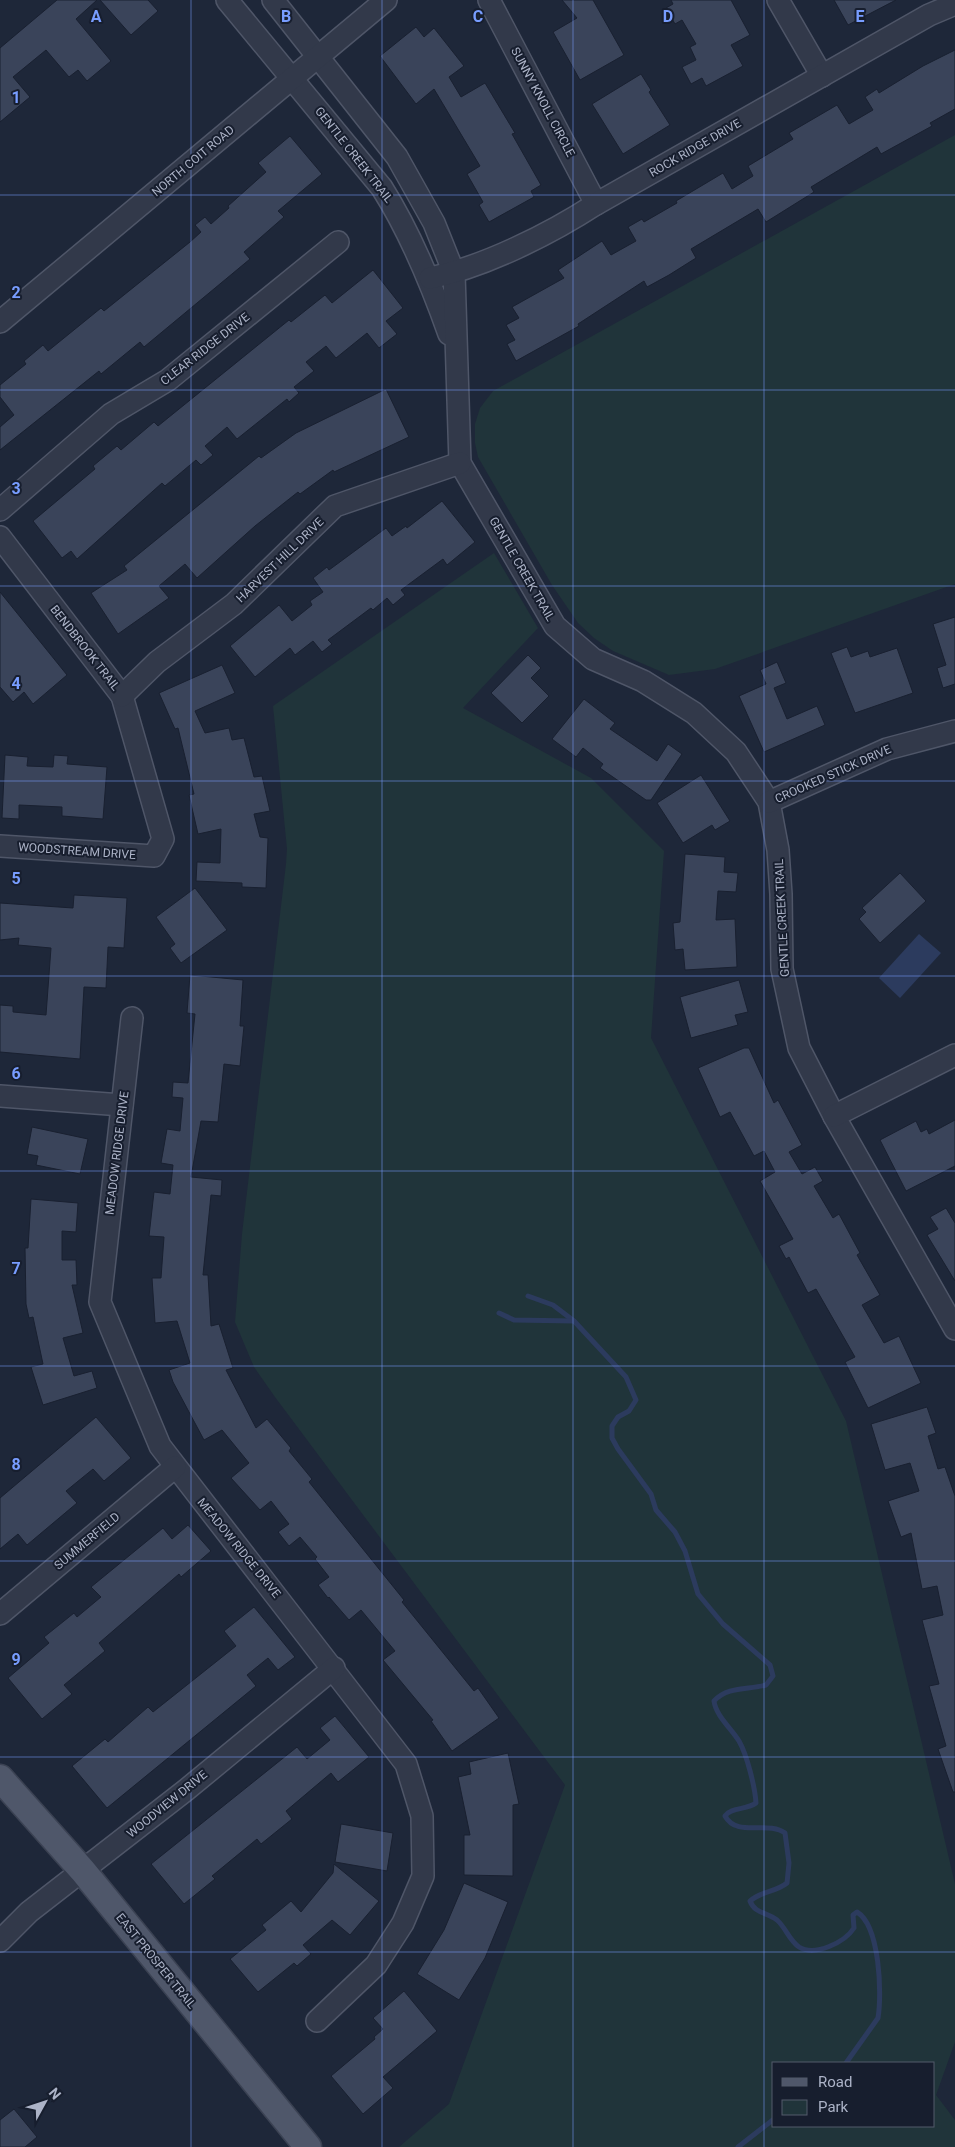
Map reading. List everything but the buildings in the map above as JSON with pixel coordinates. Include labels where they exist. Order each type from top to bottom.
[{"type":"main road","name":"EAST PROSPER TRAIL","points":[[0,1778],[83,1871],[308,2147]]},
{"type":"street","name":"GENTLE CREEK TRAIL","points":[[227,0],[382,188],[400,217],[430,278],[458,358]]},
{"type":"street","name":"GENTLE CREEK TRAIL","points":[[273,0],[397,157],[434,223],[454,273],[460,463],[554,626],[593,659],[644,681],[694,713],[736,752],[769,802],[778,858],[782,968],[800,1048],[834,1116],[955,1328]]},
{"type":"street","name":"NORTH COIT ROAD","points":[[0,322],[386,0]]},
{"type":"street","name":"SUNNY KNOLL CIRCLE","points":[[489,0],[596,204]]},
{"type":"street","points":[[778,0],[822,76]]},
{"type":"street","name":"ROCK RIDGE DRIVE","points":[[430,278],[454,273],[559,228],[596,204],[929,15],[955,4]]},
{"type":"street","name":"CLEAR RIDGE DRIVE","points":[[0,510],[110,414],[168,380],[338,242]]},
{"type":"street","name":"HARVEST HILL DRIVE","points":[[122,696],[158,662],[234,604],[335,506],[460,463]]},
{"type":"street","name":"BENDBROOK TRAIL","points":[[0,537],[122,696],[163,839],[154,856]]},
{"type":"street","name":"CROOKED STICK DRIVE","points":[[769,802],[887,749],[955,731]]},
{"type":"street","name":"WOODSTREAM DRIVE","points":[[0,846],[154,856]]},
{"type":"street","name":"MEADOW RIDGE DRIVE","points":[[132,1018],[100,1302],[160,1446],[334,1668],[406,1764],[422,1816],[424,1876],[403,1922],[376,1965],[317,2021]]},
{"type":"street","points":[[834,1116],[955,1055]]},
{"type":"street","points":[[0,1096],[122,1105]]},
{"type":"street","name":"SUMMERFIELD","points":[[0,1614],[175,1467]]},
{"type":"street","name":"WOODVIEW DRIVE","points":[[0,1940],[29,1912],[83,1871],[334,1668]]},
{"type":"green space","points":[[955,135],[955,584],[715,669],[669,675],[613,651],[594,638],[578,623],[552,585],[478,457],[475,443],[475,424],[480,408],[493,391]]},
{"type":"green space","points":[[494,553],[538,628],[463,708],[591,778],[664,851],[651,1038],[846,1421],[955,1884],[955,2042],[936,2095],[955,2120],[955,2147],[399,2147],[449,2104],[565,1785],[275,1397],[254,1367],[235,1322],[242,1234],[287,849],[273,706]]},
{"type":"water","points":[[919,934],[941,953],[900,998],[879,978]]},
{"type":"waterway","points":[[528,1296],[553,1305],[574,1321],[626,1377],[636,1400],[629,1411],[618,1417],[612,1426],[612,1438],[651,1494],[656,1510],[675,1532],[685,1551],[698,1594],[723,1624],[770,1665],[773,1676],[766,1685],[732,1691],[714,1701],[718,1712],[736,1736],[745,1754],[756,1803],[731,1811],[725,1816],[730,1823],[737,1826],[778,1829],[785,1833],[789,1863],[787,1883],[750,1901],[758,1911],[777,1920],[799,1947],[813,1950],[837,1943],[854,1928],[853,1915],[857,1912],[865,1920],[871,1931],[878,1961],[880,1993],[878,2018],[847,2062]]},
{"type":"waterway","points":[[499,1313],[514,1320],[574,1321]]},
{"type":"waterway","points":[[738,2147],[772,2121]]}]
